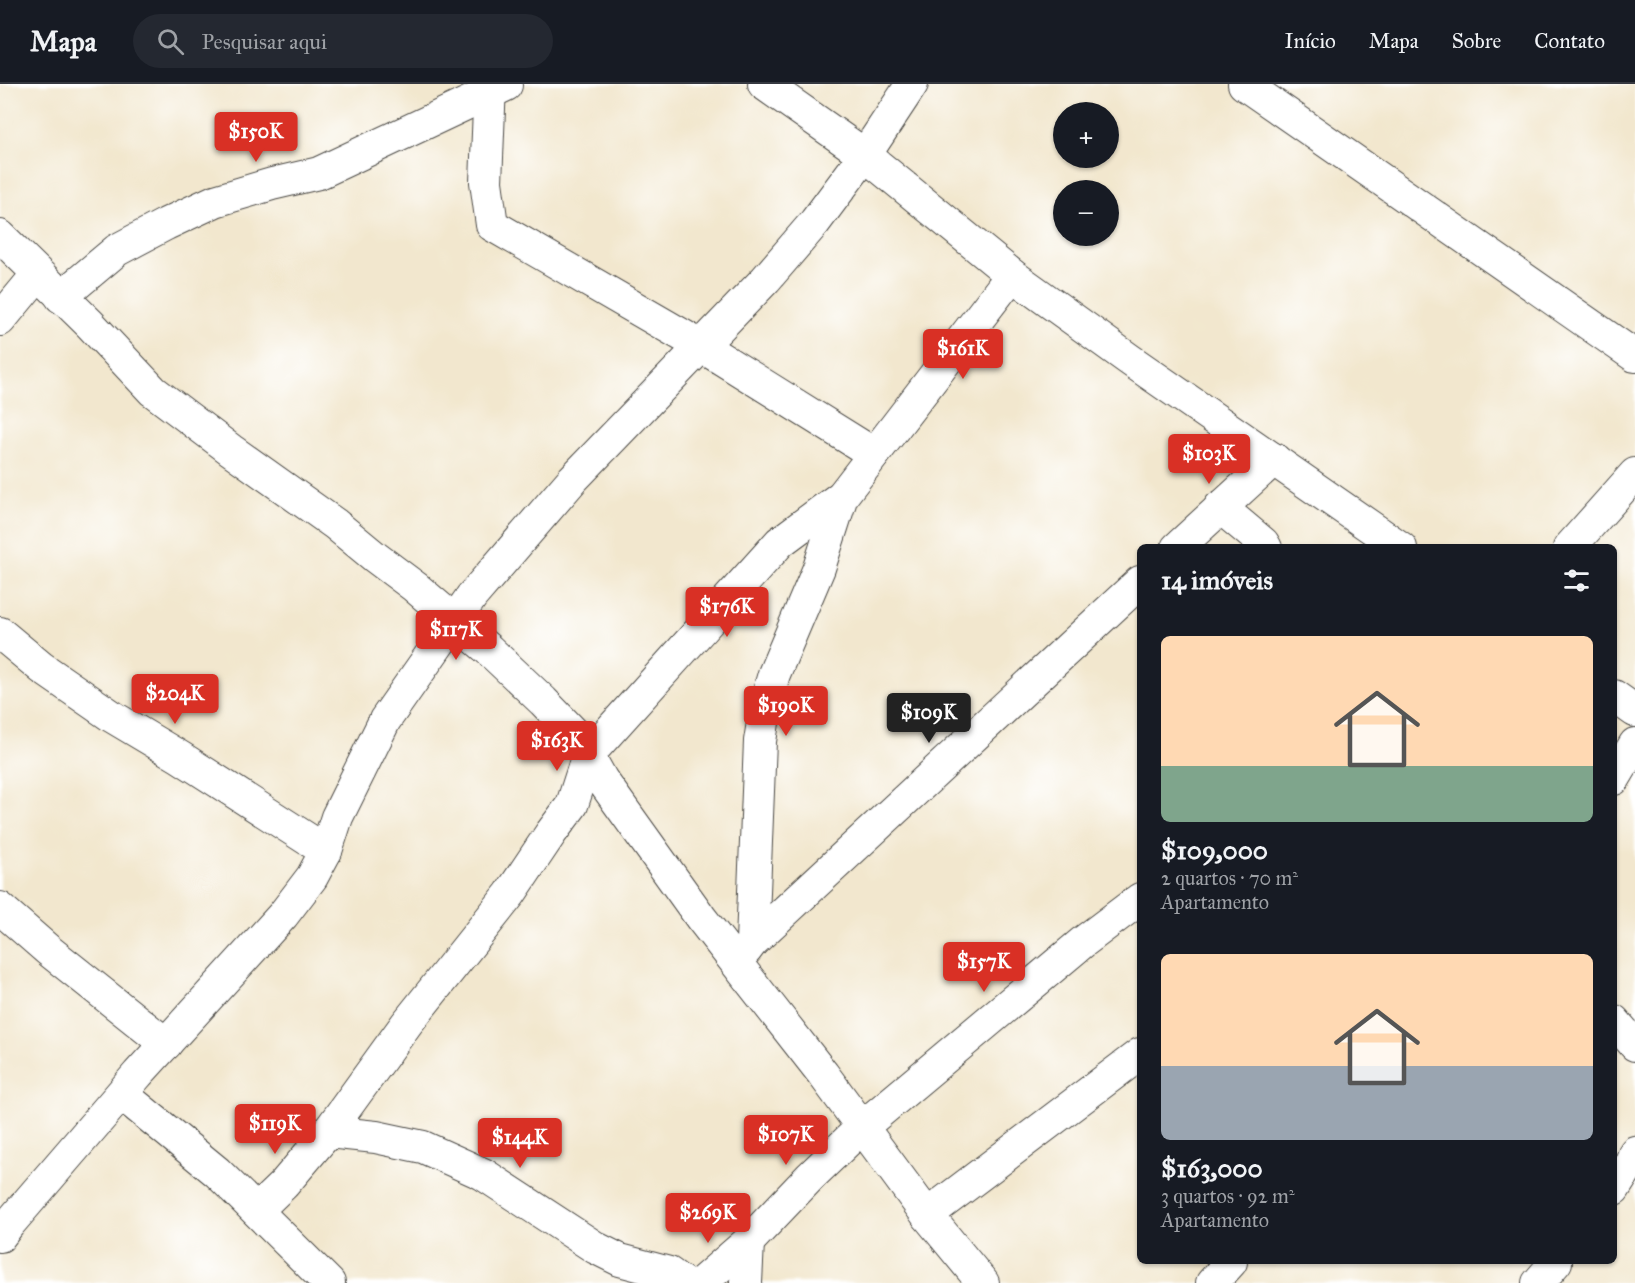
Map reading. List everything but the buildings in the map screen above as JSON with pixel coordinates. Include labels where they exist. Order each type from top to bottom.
[{"type":"street","points":[[764,84],[865,155],[1012,275],[1395,544]]},
{"type":"street","points":[[0,1236],[166,1044],[283,915],[312,877],[326,851],[337,817],[385,720],[479,587],[573,479],[787,255],[865,155],[912,84]]},
{"type":"street","points":[[1244,84],[1635,356]]},
{"type":"street","points":[[60,297],[117,250],[166,224],[215,201],[318,173],[496,87]]},
{"type":"street","points":[[496,87],[486,182],[492,225],[701,346],[874,454]]},
{"type":"street","points":[[0,236],[90,324],[153,391],[335,524],[415,587],[521,679],[572,732],[621,808],[701,918],[744,952],[823,1074],[971,1278]]},
{"type":"street","points":[[0,320],[38,274]]},
{"type":"street","points":[[257,1210],[284,1184],[327,1132],[406,1023],[510,894],[572,805],[588,754],[780,542],[842,496],[1012,275]]},
{"type":"street","points":[[1181,544],[1274,459]]},
{"type":"street","points":[[1573,544],[1635,474]]},
{"type":"street","points":[[744,952],[760,741],[767,698],[774,674],[819,568],[842,496]]},
{"type":"street","points":[[1220,507],[1264,544]]},
{"type":"street","points":[[744,952],[1137,585]]},
{"type":"street","points":[[0,633],[42,668],[113,717],[180,757],[326,851]]},
{"type":"street","points":[[1617,698],[1635,711]]},
{"type":"street","points":[[1617,774],[1635,744]]},
{"type":"street","points":[[1617,792],[1635,789]]},
{"type":"street","points":[[572,805],[621,808]]},
{"type":"street","points":[[701,1283],[748,1242],[861,1128],[1083,942],[1137,901]]},
{"type":"street","points":[[0,908],[48,950],[166,1044]]},
{"type":"street","points":[[1617,1024],[1635,1045]]},
{"type":"street","points":[[927,1215],[1137,1056]]},
{"type":"street","points":[[122,1094],[217,1172],[329,1283]]},
{"type":"street","points":[[327,1132],[376,1137],[423,1148],[483,1174],[596,1248],[620,1260],[669,1273],[683,1283]]},
{"type":"street","points":[[1617,1183],[1635,1152]]},
{"type":"street","points":[[746,1283],[748,1242]]},
{"type":"street","points":[[1212,1283],[1229,1264]]},
{"type":"street","points":[[1538,1283],[1554,1264]]}]
